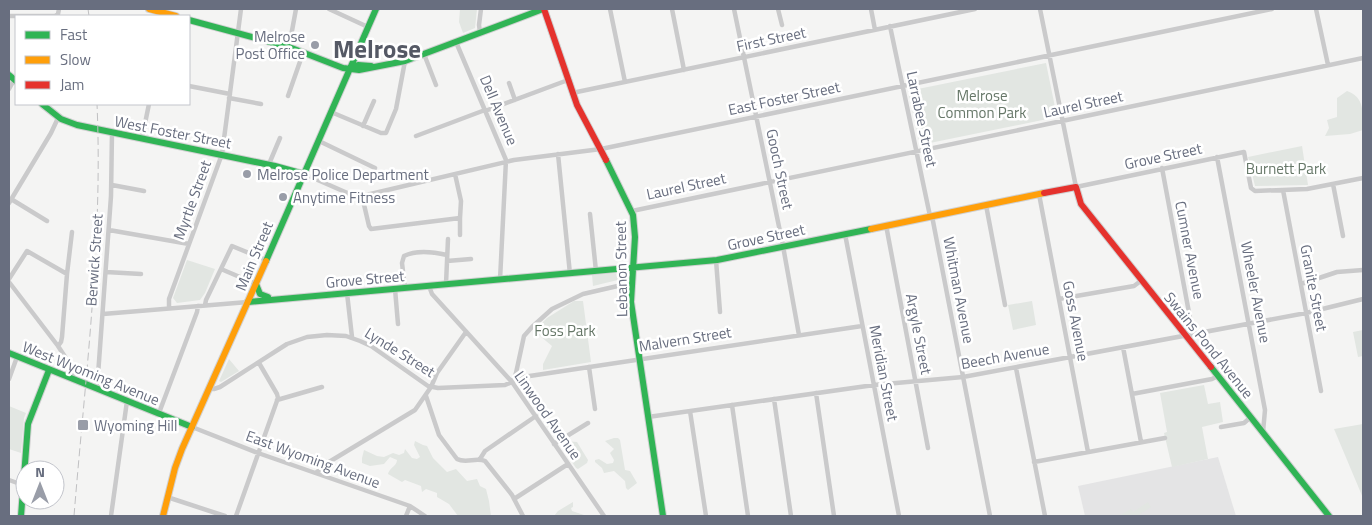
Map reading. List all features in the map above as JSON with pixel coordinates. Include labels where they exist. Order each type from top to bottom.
[{"type":"street","points":[[149,9],[168,13]]},
{"type":"street","name":"Myrtle Street","points":[[169,308],[169,299],[222,154],[237,33],[242,9]]},
{"type":"street","points":[[289,47],[296,9]]},
{"type":"street","points":[[329,9],[368,27]]},
{"type":"street","name":"Main Street","points":[[162,516],[178,458],[319,141],[375,9]]},
{"type":"street","points":[[480,32],[481,9]]},
{"type":"street","points":[[190,20],[289,47],[331,65],[362,70],[405,61],[544,9]]},
{"type":"street","name":"Lebanon Street","points":[[544,9],[572,93],[632,211],[635,227],[631,305],[664,516]]},
{"type":"street","points":[[610,9],[625,82]]},
{"type":"street","points":[[672,9],[684,70]]},
{"type":"street","name":"Gooch Street","points":[[734,9],[784,246],[799,335]]},
{"type":"street","points":[[778,9],[782,25]]},
{"type":"street","points":[[871,9],[875,30]]},
{"type":"street","name":"First Street","points":[[572,93],[962,10],[975,9]]},
{"type":"street","points":[[1040,9],[1076,187]]},
{"type":"street","name":"East Foster Street","points":[[304,174],[352,195],[362,196],[506,161],[601,149],[1272,9]]},
{"type":"street","points":[[1316,9],[1328,65]]},
{"type":"street","name":"Larrabee Street","points":[[890,26],[931,216]]},
{"type":"street","name":"Dell Avenue","points":[[456,42],[506,161],[500,280]]},
{"type":"street","points":[[288,96],[303,52]]},
{"type":"street","points":[[424,54],[436,85]]},
{"type":"street","name":"Laurel Street","points":[[632,211],[1363,58]]},
{"type":"street","points":[[331,112],[381,133],[386,133],[396,109],[405,61]]},
{"type":"street","points":[[9,89],[13,79]]},
{"type":"street","points":[[416,136],[568,80]]},
{"type":"street","points":[[509,83],[515,100]]},
{"type":"street","points":[[190,86],[260,104]]},
{"type":"street","points":[[363,126],[374,101]]},
{"type":"street","name":"West Foster Street","points":[[43,105],[58,118],[77,125],[269,164],[304,174]]},
{"type":"street","points":[[142,138],[149,105]]},
{"type":"street","points":[[47,221],[10,202],[58,118]]},
{"type":"street","name":"Berwick Street","points":[[97,389],[112,185],[112,132]]},
{"type":"street","points":[[269,164],[280,138]]},
{"type":"street","points":[[319,141],[375,168]]},
{"type":"street","name":"Grove Street","points":[[103,314],[716,260],[1244,152],[1253,190],[1282,190]]},
{"type":"street","points":[[558,154],[570,274]]},
{"type":"street","name":"Wheeler Avenue","points":[[1218,157],[1265,410],[1263,432]]},
{"type":"street","name":"Cumner Avenue","points":[[1162,168],[1190,318],[1186,335]]},
{"type":"street","points":[[455,174],[461,201],[460,235]]},
{"type":"street","points":[[1282,190],[1308,189],[1363,178]]},
{"type":"street","points":[[1333,184],[1343,236]]},
{"type":"street","points":[[112,185],[144,191]]},
{"type":"street","name":"Swains Pond Avenue","points":[[1076,187],[1081,204],[1329,516]]},
{"type":"street","name":"Granite Street","points":[[1282,190],[1321,390]]},
{"type":"street","name":"Goss Avenue","points":[[1039,194],[1088,452]]},
{"type":"street","points":[[362,196],[371,229],[460,218]]},
{"type":"street","points":[[986,205],[1005,305]]},
{"type":"street","points":[[590,214],[596,271]]},
{"type":"street","name":"Whitman Avenue","points":[[931,216],[990,516]]},
{"type":"street","name":"Argyle Street","points":[[886,226],[928,448]]},
{"type":"street","points":[[109,230],[189,244]]},
{"type":"street","points":[[58,346],[62,337],[72,232]]},
{"type":"street","name":"Meridian Street","points":[[845,234],[899,516]]},
{"type":"street","points":[[446,284],[448,239]]},
{"type":"street","points":[[205,305],[232,246],[266,260]]},
{"type":"street","points":[[67,274],[27,251],[9,280],[58,346],[73,370],[74,380]]},
{"type":"street","points":[[405,288],[402,263],[404,256],[426,253],[447,258],[471,258]]},
{"type":"street","points":[[716,260],[720,312]]},
{"type":"street","points":[[221,269],[256,284]]},
{"type":"street","points":[[1301,284],[1337,272],[1363,270]]},
{"type":"street","points":[[106,272],[142,274]]},
{"type":"street","points":[[1059,300],[1134,286],[1142,280]]},
{"type":"street","name":"Grove Street","points":[[256,284],[258,293],[262,296],[287,298]]},
{"type":"street","points":[[512,382],[516,373],[524,336],[552,309],[582,294],[622,285],[631,288]]},
{"type":"street","name":"Linwood Avenue","points":[[429,286],[432,294],[512,382],[604,516]]},
{"type":"street","points":[[395,289],[398,324]]},
{"type":"street","points":[[347,293],[352,337]]},
{"type":"street","name":"Beech Avenue","points":[[648,417],[874,385],[963,377],[1306,313],[1363,299]]},
{"type":"street","points":[[159,413],[198,311],[198,306]]},
{"type":"street","name":"Malvern Street","points":[[512,382],[523,377],[862,326]]},
{"type":"street","points":[[316,473],[324,465],[417,408],[466,332]]},
{"type":"street","name":"Lynde Street","points":[[209,389],[220,386],[259,363],[282,346],[302,338],[327,335],[352,337],[371,346],[425,385],[431,387],[453,388],[505,385],[512,382]]},
{"type":"street","points":[[1123,347],[1141,442]]},
{"type":"street","name":"West Wyoming Avenue","points":[[9,354],[192,427]]},
{"type":"street","points":[[9,379],[17,357]]},
{"type":"street","points":[[236,516],[278,400],[277,394],[259,363]]},
{"type":"street","points":[[589,367],[595,409]]},
{"type":"street","points":[[1016,368],[1045,516]]},
{"type":"street","points":[[25,460],[29,419],[49,370]]},
{"type":"street","points":[[1132,394],[1213,379],[1218,376]]},
{"type":"street","points":[[278,400],[322,388]]},
{"type":"street","points":[[816,393],[834,516]]},
{"type":"street","points":[[426,396],[439,435],[457,459],[461,461],[480,459],[485,461],[514,499],[523,516]]},
{"type":"street","points":[[774,399],[791,516]]},
{"type":"street","points":[[111,516],[127,401]]},
{"type":"street","points":[[732,405],[748,516]]},
{"type":"street","points":[[690,411],[706,516]]},
{"type":"street","points":[[480,459],[485,452],[536,416]]},
{"type":"street","points":[[1222,427],[1244,422],[1251,417]]},
{"type":"street","points":[[554,444],[588,423]]},
{"type":"street","name":"East Wyoming Avenue","points":[[192,427],[258,453],[410,506],[425,516]]},
{"type":"street","points":[[1034,462],[1165,438]]},
{"type":"street","points":[[514,499],[568,464]]},
{"type":"street","points":[[167,497],[224,516]]},
{"type":"street","points":[[406,516],[410,506]]},
{"type":"shaded area","points":[[1218,457],[1236,516],[1085,516],[1078,486]]},
{"type":"green space","points":[[460,9],[477,9],[475,28],[463,33],[459,22]]},
{"type":"green space","name":"Melrose Common Park","points":[[1046,63],[1057,117],[920,145],[908,91]]},
{"type":"green space","points":[[1347,91],[1357,97],[1360,102],[1363,112],[1363,130],[1350,134],[1325,136],[1329,128],[1327,120],[1337,117],[1337,98]]},
{"type":"green space","name":"Burnett Park","points":[[1302,146],[1308,185],[1255,186],[1248,157]]},
{"type":"green space","points":[[187,260],[215,269],[200,300],[177,303],[173,298]]},
{"type":"green space","points":[[622,273],[626,278],[593,286],[592,275]]},
{"type":"green space","name":"Foss Park","points":[[574,301],[583,301],[591,362],[543,370],[543,364],[552,346],[534,331],[547,318]]},
{"type":"green space","points":[[1032,301],[1036,325],[1013,330],[1008,305]]},
{"type":"green space","points":[[1363,330],[1363,356],[1358,357],[1353,332]]},
{"type":"green space","points":[[229,359],[239,371],[221,382],[219,381]]},
{"type":"green space","points":[[1204,385],[1208,404],[1220,402],[1223,422],[1202,427],[1208,459],[1172,467],[1164,433],[1167,432],[1160,393]]},
{"type":"green space","points":[[9,406],[26,413],[21,453],[9,449]]},
{"type":"green space","points":[[1363,424],[1363,498],[1334,429]]},
{"type":"green space","points":[[614,438],[620,440],[625,470],[630,471],[637,483],[628,490],[625,481],[614,471],[604,473],[602,468],[595,462],[595,460],[599,459],[607,464],[613,463],[614,460],[610,453],[614,449],[605,441]]},
{"type":"green space","points":[[415,441],[427,446],[433,458],[447,472],[456,469],[467,481],[477,479],[480,486],[486,489],[491,516],[458,516],[449,504],[437,497],[437,493],[426,489],[422,492],[421,486],[405,480],[402,482],[388,474],[397,460],[390,457],[384,464],[370,466],[362,463],[364,450],[384,457],[393,453],[399,455],[404,453],[405,449],[412,458],[417,459],[420,457],[414,445]]},
{"type":"green space","points":[[565,441],[577,442],[588,460],[587,463],[578,469],[576,468],[561,446],[561,443]]},
{"type":"green space","points":[[573,502],[572,511],[587,516],[554,516],[558,511]]},
{"type":"green space","points":[[1148,502],[1151,507],[1137,516],[1118,516],[1131,509],[1133,512]]},
{"type":"railway","points":[[88,9],[89,15]]},
{"type":"railway","points":[[74,516],[95,258],[98,155],[97,105]]},
{"type":"traffic: fast","points":[[266,261],[376,9]]},
{"type":"traffic: fast","points":[[190,20],[289,47],[343,68],[359,70],[405,61],[543,9]]},
{"type":"traffic: fast","points":[[350,68],[358,65],[371,66]]},
{"type":"traffic: fast","points":[[9,75],[15,80]]},
{"type":"traffic: fast","points":[[43,105],[61,119],[77,125],[275,166],[304,174]]},
{"type":"traffic: fast","points":[[606,160],[633,215],[635,237],[631,302],[663,516]]},
{"type":"traffic: fast","points":[[248,302],[717,260],[871,229]]},
{"type":"traffic: fast","points":[[256,284],[260,294],[268,297]]},
{"type":"traffic: fast","points":[[9,353],[192,427]]},
{"type":"traffic: fast","points":[[1211,367],[1329,516]]},
{"type":"traffic: fast","points":[[21,516],[28,424],[49,370]]},
{"type":"traffic: slow","points":[[149,9],[172,15]]},
{"type":"traffic: slow","points":[[871,229],[1044,193]]},
{"type":"traffic: slow","points":[[163,516],[175,468],[182,449],[266,261]]},
{"type":"traffic: jam","points":[[544,9],[577,105],[606,160]]},
{"type":"traffic: jam","points":[[1044,193],[1076,187],[1081,204],[1211,367]]},
{"type":"place","name":"Melrose Post Office","points":[[315,45]]},
{"type":"place","name":"Melrose Police Department","points":[[247,174]]},
{"type":"place","name":"Anytime Fitness","points":[[283,197]]},
{"type":"place","name":"Wyoming Hill","points":[[83,425]]},
{"type":"district","name":"Melrose","points":[[377,49]]}]
